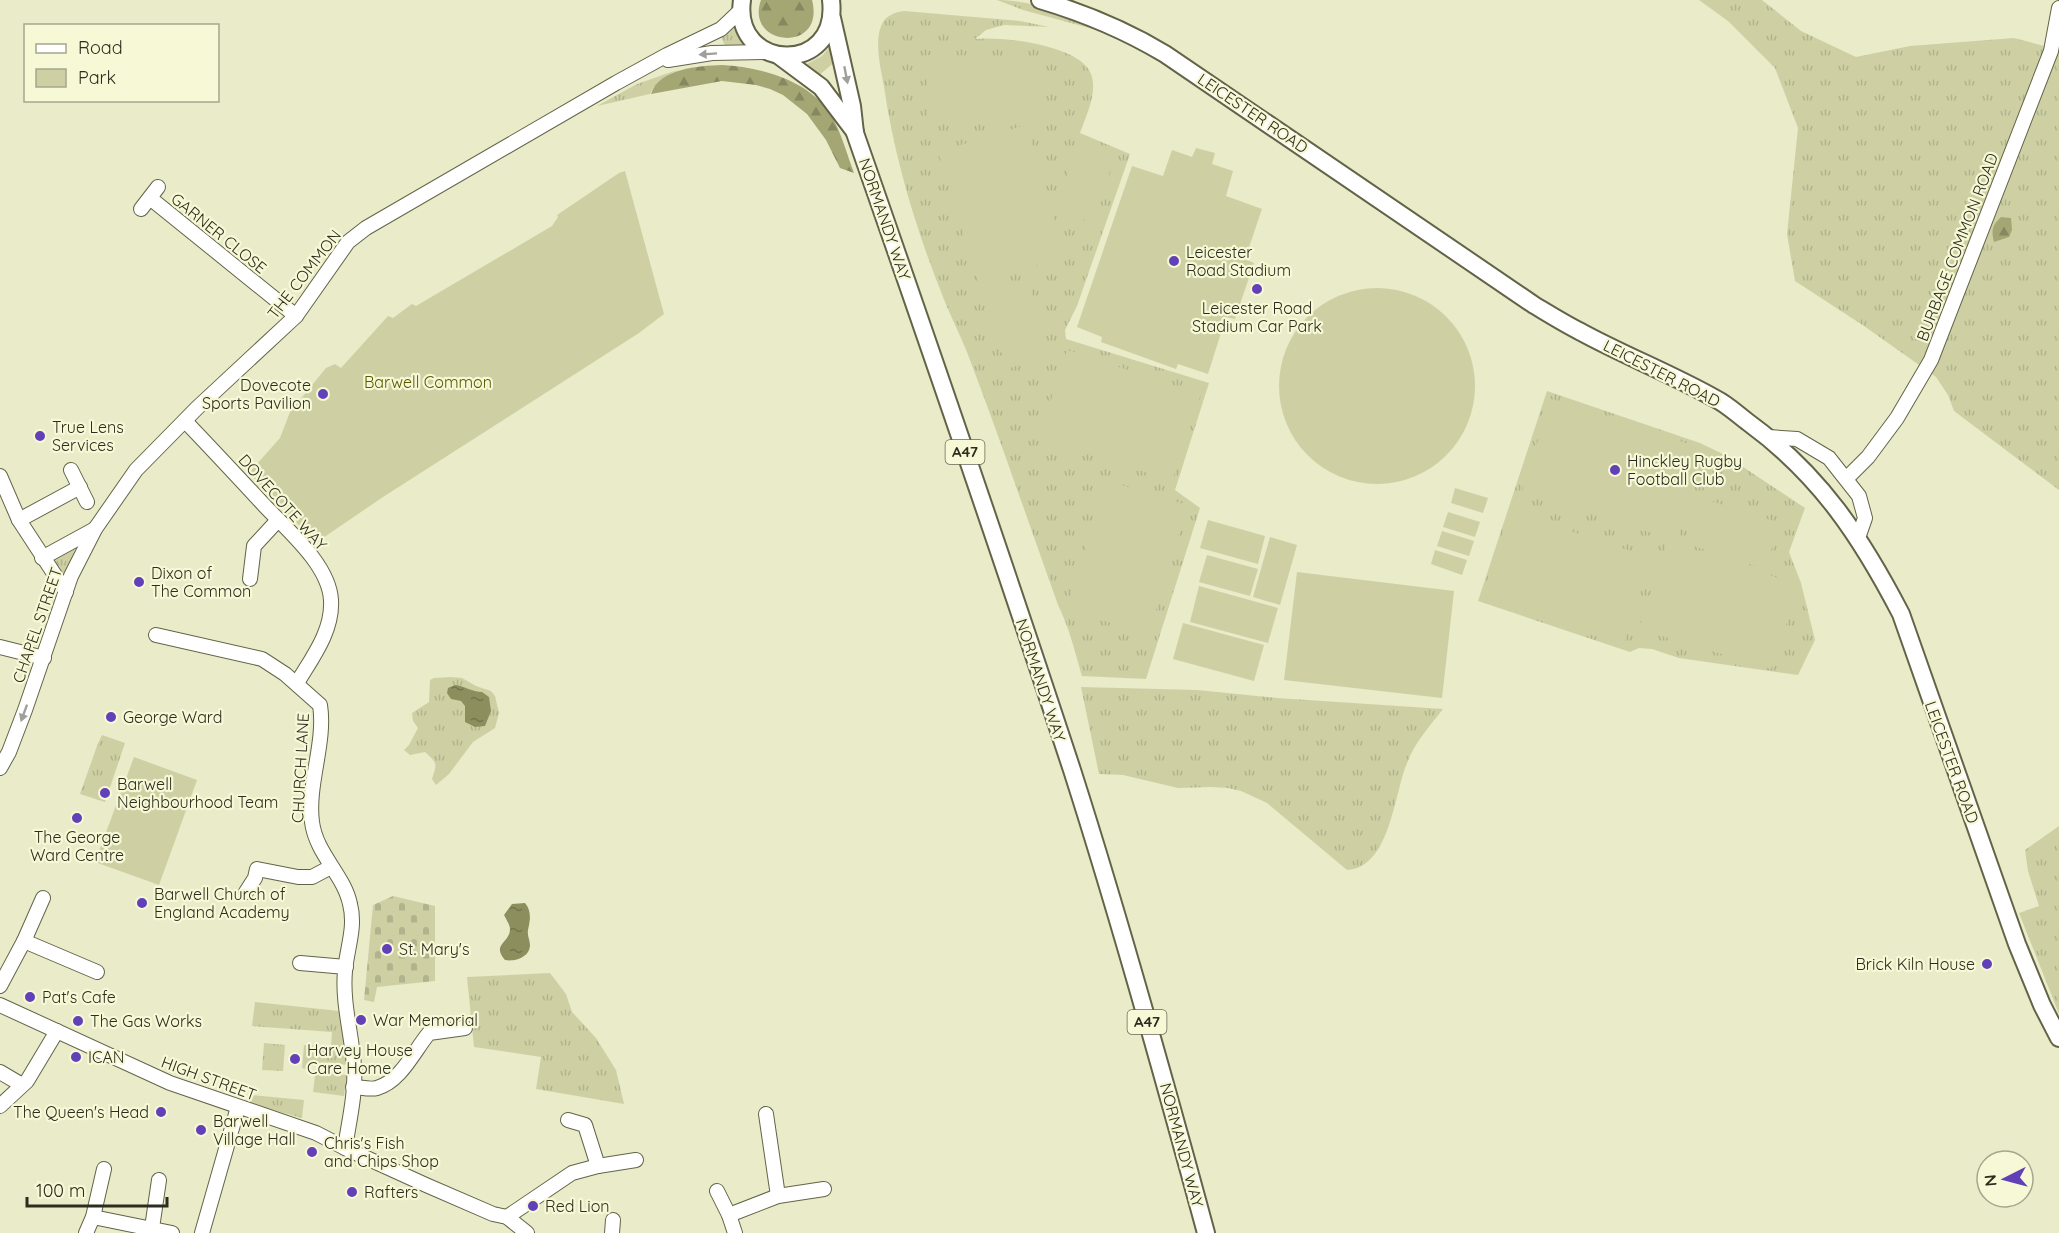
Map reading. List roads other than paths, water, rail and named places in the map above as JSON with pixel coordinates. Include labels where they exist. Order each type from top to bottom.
[{"type":"main road","name":"LEICESTER ROAD","points":[[1040,0],[1092,17],[1162,52],[1534,305],[1580,332],[1718,400],[1768,437],[1812,478],[1843,515],[1875,564],[1901,614],[2017,944],[2042,1005],[2059,1038]]},
{"type":"main road","name":"NORMANDY WAY","points":[[740,4],[748,35],[821,87],[855,133]]},
{"type":"main road","name":"NORMANDY WAY","points":[[834,8],[855,133],[957,425],[1072,772],[1167,1089],[1206,1233]]},
{"type":"main road","points":[[772,54],[801,54],[813,48],[825,35],[834,8]]},
{"type":"street","name":"THE COMMON","points":[[96,529],[136,470],[185,420],[296,316],[342,250],[354,237],[496,152],[667,55],[721,29],[740,4]]},
{"type":"street","name":"BURBAGE COMMON ROAD","points":[[1847,478],[1868,457],[1897,418],[1931,360],[2051,51],[2059,8]]},
{"type":"street","name":"THE COMMON","points":[[652,65],[689,56],[772,54]]},
{"type":"street","name":"GARNER CLOSE","points":[[150,198],[296,316]]},
{"type":"street","name":"DOVECOTE WAY","points":[[185,420],[304,548],[319,568],[330,590],[331,600],[323,640],[297,683]]},
{"type":"street","points":[[1768,437],[1797,439],[1829,458],[1847,478],[1858,496],[1865,518],[1858,538]]},
{"type":"street","points":[[71,470],[87,502]]},
{"type":"street","points":[[2,485],[19,520],[66,592]]},
{"type":"street","points":[[19,520],[80,487]]},
{"type":"street","points":[[250,579],[254,546],[278,520]]},
{"type":"street","points":[[42,558],[96,529]]},
{"type":"street","name":"CHAPEL STREET","points":[[0,768],[4,749],[44,658],[78,560],[96,529]]},
{"type":"street","name":"CHURCH LANE","points":[[156,635],[262,659],[274,665],[297,683],[320,705],[311,815],[314,836],[349,896],[352,910],[353,929],[346,967],[346,1007],[354,1066],[345,1148]]},
{"type":"street","points":[[0,647],[44,658]]},
{"type":"street","points":[[246,892],[255,878],[257,864],[298,877],[312,877],[331,867]]},
{"type":"street","points":[[0,986],[43,898]]},
{"type":"street","points":[[24,940],[97,972]]},
{"type":"street","points":[[300,963],[346,967]]},
{"type":"street","name":"HIGH STREET","points":[[0,1005],[170,1083],[316,1133],[466,1202],[507,1217],[527,1233]]},
{"type":"street","points":[[353,1087],[375,1089],[391,1081],[429,1033],[465,1028]]},
{"type":"street","points":[[0,1106],[22,1085],[39,1064],[57,1031]]},
{"type":"street","points":[[0,1072],[22,1085]]},
{"type":"street","points":[[202,1233],[238,1107]]},
{"type":"street","points":[[766,1114],[778,1196]]},
{"type":"street","points":[[568,1120],[585,1125],[598,1166]]},
{"type":"street","points":[[507,1217],[572,1173],[636,1160]]},
{"type":"street","points":[[86,1233],[93,1217],[104,1170]]},
{"type":"street","points":[[152,1228],[159,1180]]},
{"type":"street","points":[[729,1215],[778,1196],[824,1189]]},
{"type":"street","points":[[717,1191],[735,1233]]},
{"type":"street","points":[[93,1217],[172,1233]]},
{"type":"water","points":[[455,685],[482,692],[489,697],[491,711],[485,726],[475,727],[465,722],[465,706],[461,701],[451,699],[447,693],[448,688]]},
{"type":"water","points":[[525,903],[530,913],[528,953],[521,958],[505,960],[501,955],[500,947],[510,929],[504,915],[512,904]]},
{"type":"place","name":"Leicester Road Stadium","points":[[1174,261]]},
{"type":"place","name":"Leicester Road Stadium Car Park","points":[[1257,289]]},
{"type":"place","name":"Dovecote Sports Pavilion","points":[[323,394]]},
{"type":"place","name":"True Lens Services","points":[[40,436]]},
{"type":"place","name":"Hinckley Rugby Football Club","points":[[1615,470]]},
{"type":"place","name":"Dixon of The Common","points":[[139,582]]},
{"type":"place","name":"George Ward","points":[[111,717]]},
{"type":"place","name":"Barwell Neighbourhood Team","points":[[105,793]]},
{"type":"place","name":"The George Ward Centre","points":[[77,818]]},
{"type":"place","name":"Barwell Church of England Academy","points":[[142,903]]},
{"type":"place","name":"St. Mary's","points":[[387,949]]},
{"type":"place","name":"Brick Kiln House","points":[[1987,964]]},
{"type":"place","name":"Pat's Cafe","points":[[30,997]]},
{"type":"place","name":"War Memorial","points":[[361,1020]]},
{"type":"place","name":"The Gas Works","points":[[78,1021]]},
{"type":"place","name":"ICAN","points":[[76,1057]]},
{"type":"place","name":"Harvey House Care Home","points":[[295,1059]]},
{"type":"place","name":"The Queen's Head","points":[[161,1112]]},
{"type":"place","name":"Barwell Village Hall","points":[[201,1130]]},
{"type":"place","name":"Chris's Fish and Chips Shop","points":[[312,1152]]},
{"type":"place","name":"Rafters","points":[[352,1192]]},
{"type":"place","name":"Red Lion","points":[[533,1206]]},
{"type":"park label","name":"Barwell Common","points":[[428,382]]}]
